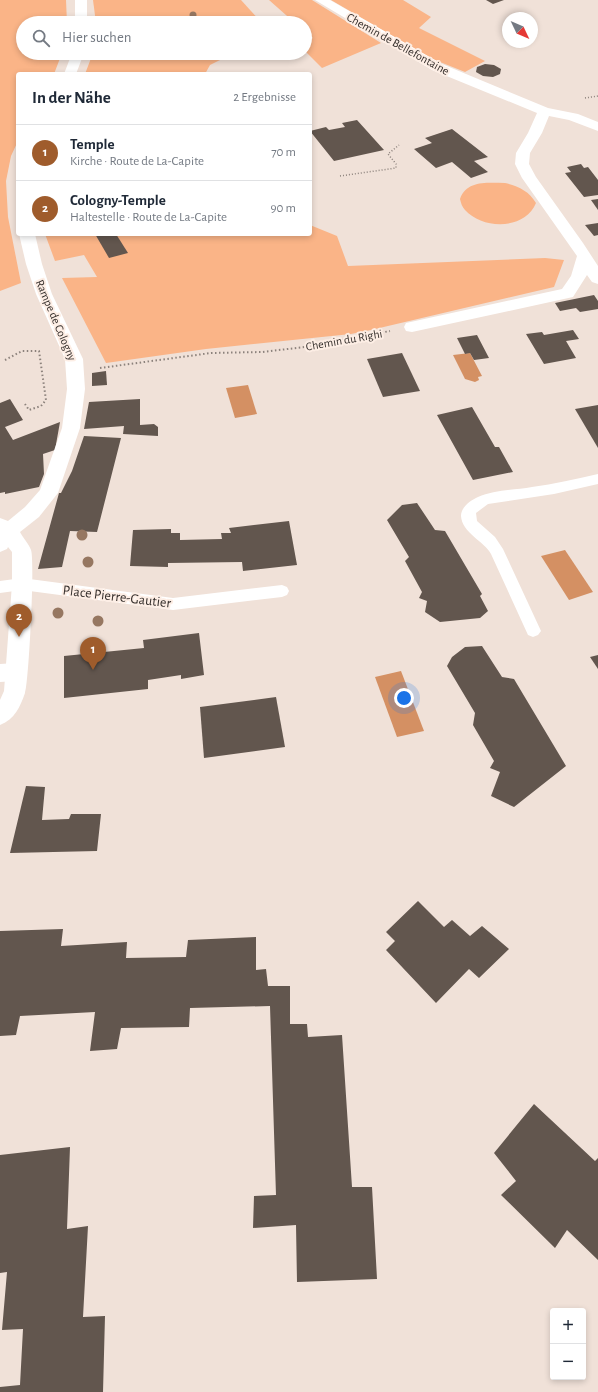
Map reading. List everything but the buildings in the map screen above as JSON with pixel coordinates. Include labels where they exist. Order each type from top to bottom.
[{"type":"street","name":"Chemin de Bellefontaine","points":[[321,0],[437,67],[544,111],[573,117],[598,127]]},
{"type":"street","points":[[80,1],[81,16]]},
{"type":"street","points":[[71,72],[75,60]]},
{"type":"street","points":[[544,111],[535,133],[523,153],[522,164],[529,178],[584,256],[598,279]]},
{"type":"street","name":"Rampe de Cologny","points":[[3,533],[32,512],[48,493],[71,428],[76,371],[69,345],[44,294],[34,264],[27,236]]},
{"type":"street","points":[[412,327],[567,293],[579,277],[584,256]]},
{"type":"street","points":[[0,715],[8,707],[15,691],[8,672],[22,584],[22,551],[3,533]]},
{"type":"lane","points":[[533,631],[498,553],[491,541],[470,523],[468,514],[470,509],[480,501],[486,499],[554,489],[598,479]]},
{"type":"lane","name":"Place Pierre-Gautier","points":[[0,587],[22,584],[172,604],[282,591]]},
{"type":"path","points":[[340,176],[391,170],[396,168],[396,164],[388,154],[400,145]]},
{"type":"path","name":"Chemin du Righi","points":[[76,371],[211,353],[262,352],[305,347],[346,341],[412,327]]},
{"type":"path","points":[[5,360],[22,351],[39,351],[46,400],[43,404],[29,410],[25,404]]},
{"type":"shaded area","points":[[0,0],[66,0],[67,16],[16,16],[16,60],[59,60],[55,72],[16,72],[16,145],[11,156],[6,181],[8,217],[21,283],[0,291]]},
{"type":"shaded area","points":[[93,0],[241,0],[256,16],[95,16]]},
{"type":"shaded area","points":[[269,0],[312,0],[381,43],[322,68],[312,58],[312,16],[287,16]]},
{"type":"shaded area","points":[[331,0],[403,0],[431,17],[419,28],[485,61],[465,72],[430,58]]},
{"type":"shaded area","points":[[90,60],[220,60],[210,65],[206,72],[86,72]]},
{"type":"shaded area","points":[[485,183],[505,183],[523,190],[530,195],[536,203],[531,212],[523,218],[503,224],[492,224],[473,217],[463,208],[460,199],[467,188]]},
{"type":"shaded area","points":[[312,226],[337,236],[348,266],[545,258],[564,260],[554,287],[371,330],[351,334],[206,349],[106,363],[62,278],[97,277],[84,255],[55,261],[46,236],[312,236]]},
{"type":"shaded area","points":[[470,353],[482,376],[478,377],[479,380],[475,382],[465,379],[453,355]]},
{"type":"shaded area","points":[[248,385],[257,414],[235,418],[226,388]]},
{"type":"shaded area","points":[[565,550],[593,592],[569,600],[541,556]]},
{"type":"shaded area","points":[[401,671],[424,731],[397,737],[375,677]]},
{"type":"place","name":"Cologny-Temple","points":[[19,637]]},
{"type":"place","name":"Temple","points":[[93,670]]}]
